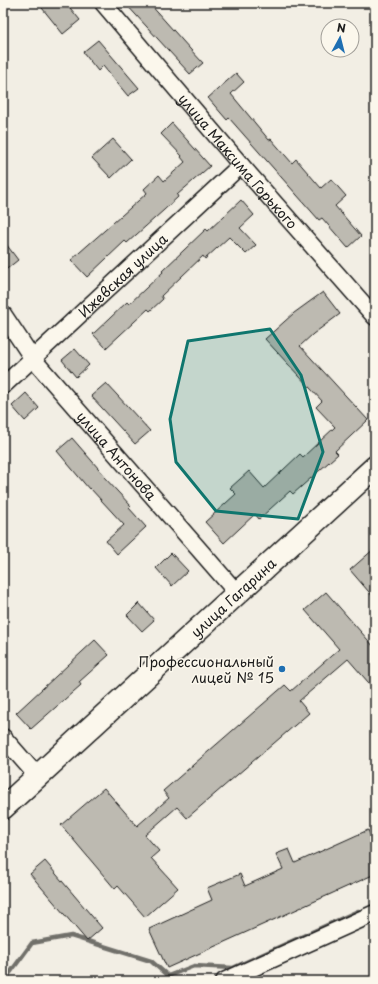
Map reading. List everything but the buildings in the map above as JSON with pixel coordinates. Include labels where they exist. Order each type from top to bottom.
[{"type":"main road","name":"улица Гагарина","points":[[3,808],[375,467]]},
{"type":"street","name":"улица Максима Горького","points":[[103,3],[375,317]]},
{"type":"street","name":"Ижевская улица","points":[[3,386],[242,165]]},
{"type":"street","name":"улица Антонова","points":[[3,314],[33,359],[238,593]]},
{"type":"street","points":[[3,737],[38,776]]},
{"type":"street","points":[[224,981],[375,914]]},
{"type":"highlighted area","points":[[270,329],[301,375],[323,452],[298,519],[216,511],[176,462],[170,419],[188,341]]},
{"type":"waterway","points":[[4,981],[32,943],[71,936],[151,961],[168,976],[194,966],[233,968],[358,911],[365,913]]},
{"type":"place","name":"Профессиональный лицей № 15","points":[[282,669]]}]
